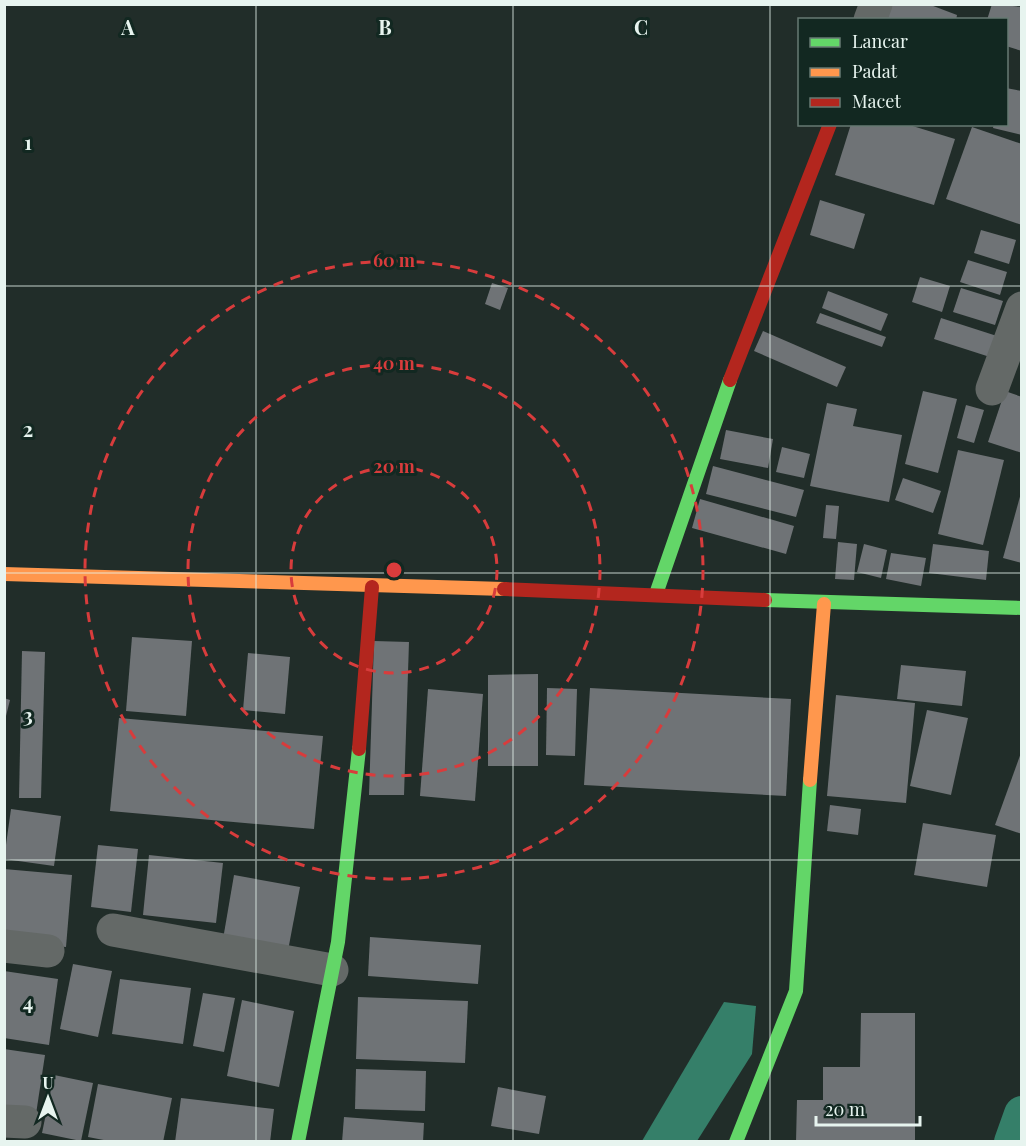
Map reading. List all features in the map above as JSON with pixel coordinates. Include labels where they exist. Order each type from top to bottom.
[{"type":"street","points":[[656,594],[739,353],[829,126]]},
{"type":"street","points":[[992,389],[1022,308]]},
{"type":"street","points":[[4,574],[656,594],[824,604],[1022,608]]},
{"type":"street","points":[[298,1142],[338,942],[356,783],[372,587]]},
{"type":"street","points":[[736,1142],[796,990],[806,823],[824,604]]},
{"type":"street","points":[[113,930],[332,970]]},
{"type":"street","points":[[4,946],[48,951]]},
{"type":"shaded area","points":[[724,1002],[756,1006],[752,1054],[697,1141],[642,1141]]},
{"type":"building","points":[[890,4],[928,4],[957,15],[956,18],[886,18]]},
{"type":"building","points":[[992,4],[1022,7],[1022,51],[1008,47],[1008,18],[988,18]]},
{"type":"building","points":[[1008,88],[1022,91],[1022,135],[993,128],[994,126],[1008,126]]},
{"type":"building","points":[[850,126],[913,126],[955,139],[934,205],[835,175]]},
{"type":"building","points":[[972,127],[1022,144],[1022,225],[946,199]]},
{"type":"building","points":[[820,200],[865,214],[854,249],[810,235]]},
{"type":"building","points":[[981,230],[1016,240],[1009,264],[974,253]]},
{"type":"building","points":[[968,260],[1007,272],[1000,295],[960,282]]},
{"type":"building","points":[[920,277],[950,286],[942,312],[912,302]]},
{"type":"building","points":[[492,283],[508,288],[500,310],[485,304]]},
{"type":"building","points":[[961,288],[1003,301],[995,325],[953,312]]},
{"type":"building","points":[[828,291],[888,314],[881,331],[822,308]]},
{"type":"building","points":[[820,313],[886,337],[882,347],[816,323]]},
{"type":"building","points":[[941,318],[1000,337],[993,358],[934,339]]},
{"type":"building","points":[[763,331],[846,367],[837,387],[754,351]]},
{"type":"building","points":[[923,391],[957,399],[938,473],[905,464]]},
{"type":"building","points":[[1005,391],[1022,397],[1022,453],[988,442]]},
{"type":"building","points":[[827,403],[857,409],[853,426],[902,435],[889,502],[810,486]]},
{"type":"building","points":[[966,405],[984,410],[974,443],[957,438]]},
{"type":"building","points":[[726,430],[773,439],[768,468],[720,459]]},
{"type":"building","points":[[782,447],[810,454],[804,478],[776,472]]},
{"type":"building","points":[[958,450],[1004,460],[983,545],[938,534]]},
{"type":"building","points":[[713,466],[804,490],[796,517],[706,494]]},
{"type":"building","points":[[903,478],[941,491],[933,513],[895,500]]},
{"type":"building","points":[[1022,493],[1022,563],[1003,558]]},
{"type":"building","points":[[700,499],[794,526],[786,554],[692,528]]},
{"type":"building","points":[[826,505],[839,506],[836,539],[823,538]]},
{"type":"building","points":[[838,542],[857,544],[854,580],[835,579]]},
{"type":"building","points":[[864,544],[887,550],[881,578],[857,572]]},
{"type":"building","points":[[933,544],[989,551],[986,580],[929,573]]},
{"type":"building","points":[[891,553],[926,558],[921,586],[886,579]]},
{"type":"building","points":[[132,637],[192,641],[186,716],[126,711]]},
{"type":"building","points":[[374,641],[409,642],[404,795],[369,795]]},
{"type":"building","points":[[22,651],[45,652],[41,798],[19,798]]},
{"type":"building","points":[[248,653],[290,657],[285,714],[243,710]]},
{"type":"building","points":[[901,665],[966,671],[962,706],[897,699]]},
{"type":"building","points":[[538,674],[538,766],[488,766],[488,675]]},
{"type":"building","points":[[547,688],[577,689],[575,756],[546,755]]},
{"type":"building","points":[[590,688],[791,699],[786,796],[584,785]]},
{"type":"building","points":[[428,689],[483,694],[475,801],[420,796]]},
{"type":"building","points":[[836,695],[915,703],[906,803],[827,796]]},
{"type":"building","points":[[4,698],[10,700],[5,720],[4,720]]},
{"type":"building","points":[[927,710],[968,718],[951,795],[910,786]]},
{"type":"building","points":[[119,718],[323,736],[314,829],[110,811]]},
{"type":"building","points":[[1022,750],[1022,834],[995,825]]},
{"type":"building","points":[[830,805],[861,809],[858,835],[827,831]]},
{"type":"building","points":[[11,809],[61,816],[54,866],[4,859]]},
{"type":"building","points":[[923,823],[996,835],[987,887],[914,875]]},
{"type":"building","points":[[98,845],[138,849],[131,912],[91,907]]},
{"type":"building","points":[[149,855],[223,863],[216,923],[143,915]]},
{"type":"building","points":[[4,869],[72,875],[66,947],[4,942]]},
{"type":"building","points":[[234,875],[300,887],[287,956],[222,945]]},
{"type":"building","points":[[370,937],[481,945],[478,984],[368,976]]},
{"type":"building","points":[[73,964],[112,971],[98,1037],[60,1029]]},
{"type":"building","points":[[4,971],[58,979],[49,1045],[4,1038]]},
{"type":"building","points":[[120,979],[191,988],[183,1044],[112,1034]]},
{"type":"building","points":[[203,993],[235,998],[224,1052],[193,1046]]},
{"type":"building","points":[[358,997],[468,1001],[465,1063],[356,1059]]},
{"type":"building","points":[[242,1000],[294,1011],[279,1087],[227,1076]]},
{"type":"building","points":[[861,1013],[915,1013],[915,1142],[796,1142],[797,1100],[823,1100],[823,1067],[860,1067]]},
{"type":"building","points":[[4,1049],[45,1055],[36,1114],[4,1109]]},
{"type":"building","points":[[356,1069],[426,1071],[425,1111],[355,1109]]},
{"type":"building","points":[[54,1075],[93,1083],[81,1141],[42,1133]]},
{"type":"building","points":[[98,1084],[172,1098],[163,1142],[114,1142],[88,1137]]},
{"type":"building","points":[[498,1087],[546,1096],[539,1134],[491,1126]]},
{"type":"building","points":[[181,1098],[274,1109],[270,1142],[175,1142]]},
{"type":"building","points":[[344,1117],[424,1123],[423,1142],[342,1142]]},
{"type":"waterway","points":[[1012,1142],[1022,1114]]},
{"type":"traffic: fast","points":[[656,594],[730,380]]},
{"type":"traffic: fast","points":[[765,600],[1022,608]]},
{"type":"traffic: fast","points":[[298,1142],[338,942],[359,749]]},
{"type":"traffic: fast","points":[[736,1142],[796,991],[810,780]]},
{"type":"traffic: slow","points":[[4,574],[504,589]]},
{"type":"traffic: slow","points":[[810,780],[824,604]]},
{"type":"traffic: jam","points":[[730,380],[829,126]]},
{"type":"traffic: jam","points":[[359,749],[372,587]]},
{"type":"traffic: jam","points":[[504,589],[765,600]]}]
